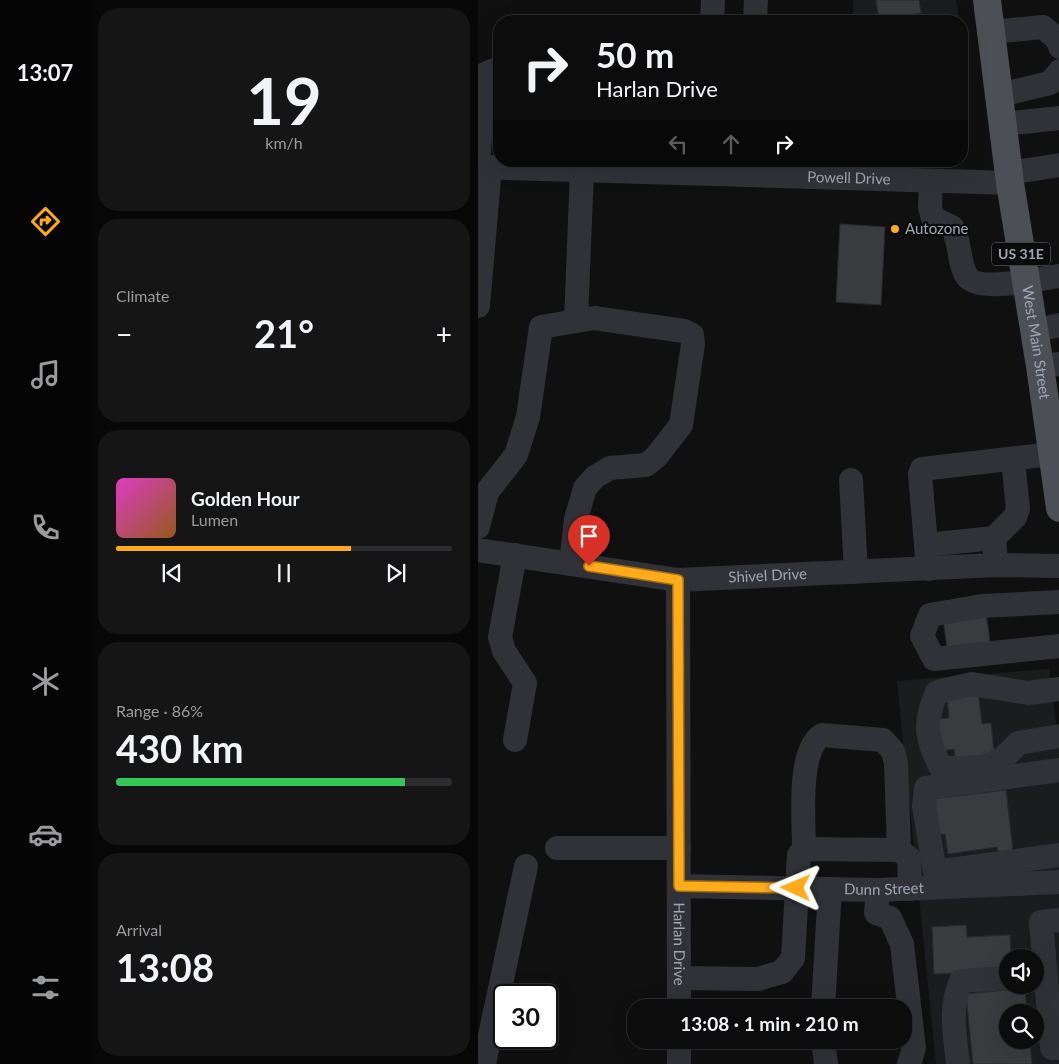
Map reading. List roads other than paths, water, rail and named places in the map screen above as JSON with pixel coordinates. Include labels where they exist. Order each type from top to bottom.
[{"type":"main road","name":"West Main Street","points":[[987,0],[1009,178],[1026,280],[1047,328],[1050,365],[1052,454],[1060,508]]},
{"type":"street","points":[[712,15],[713,0]]},
{"type":"street","points":[[755,15],[756,0]]},
{"type":"street","points":[[991,32],[1043,27],[1058,40],[1060,47]]},
{"type":"street","points":[[478,306],[485,74],[493,69]]},
{"type":"street","points":[[1000,95],[1050,83],[1060,70]]},
{"type":"street","points":[[1003,124],[1060,118]]},
{"type":"street","name":"Powell Drive","points":[[545,167],[582,170],[931,181],[1009,178],[1060,165]]},
{"type":"street","points":[[576,321],[582,170]]},
{"type":"street","points":[[931,181],[930,208],[933,218],[944,221],[955,232],[967,277],[975,283],[984,285],[1060,276]]},
{"type":"street","points":[[478,527],[487,492],[516,455],[528,417],[541,327],[594,318],[684,331],[692,335],[693,344],[681,424],[656,456],[646,464],[610,468],[595,477],[585,488],[576,519],[572,564]]},
{"type":"street","points":[[928,569],[920,474],[922,469],[1052,454]]},
{"type":"street","points":[[926,545],[994,538],[1015,517],[1018,508],[1013,460]]},
{"type":"street","points":[[851,480],[856,572]]},
{"type":"street","points":[[994,538],[996,565]]},
{"type":"street","name":"Shivel Drive","points":[[478,550],[678,580],[996,565],[1060,566]]},
{"type":"street","points":[[514,740],[525,683],[504,651],[500,637],[515,555]]},
{"type":"street","name":"Harlan Drive","points":[[678,580],[679,999]]},
{"type":"street","points":[[1060,602],[982,606],[930,615],[922,636],[934,660],[1060,646]]},
{"type":"street","points":[[1060,689],[1028,694],[972,684],[937,692],[928,713],[929,744],[942,768],[979,768],[1006,758],[1018,743],[1060,736]]},
{"type":"street","points":[[679,978],[758,979],[782,972],[793,958],[799,855],[804,848],[807,756],[814,740],[822,735],[883,740],[893,751],[896,763],[899,850]]},
{"type":"street","points":[[1060,770],[926,788],[924,806],[935,872],[1060,854]]},
{"type":"street","points":[[557,848],[679,848]]},
{"type":"street","points":[[804,848],[899,850],[909,858],[910,889]]},
{"type":"street","points":[[484,1064],[526,866]]},
{"type":"street","name":"Dunn Street","points":[[679,886],[878,890],[1060,882]]},
{"type":"street","points":[[824,999],[830,889]]},
{"type":"street","points":[[878,890],[876,913],[890,918],[902,944],[914,1048],[909,1064]]},
{"type":"street","points":[[1040,949],[1040,922],[1060,920]]},
{"type":"street","points":[[958,1064],[953,1023],[954,996],[961,981],[999,979]]},
{"type":"street","points":[[1043,994],[1052,1048],[1060,1048]]},
{"type":"street","points":[[679,1049],[679,1064]]},
{"type":"street","points":[[824,1049],[826,1064]]},
{"type":"place","name":"Autozone","points":[[895,229]]}]
